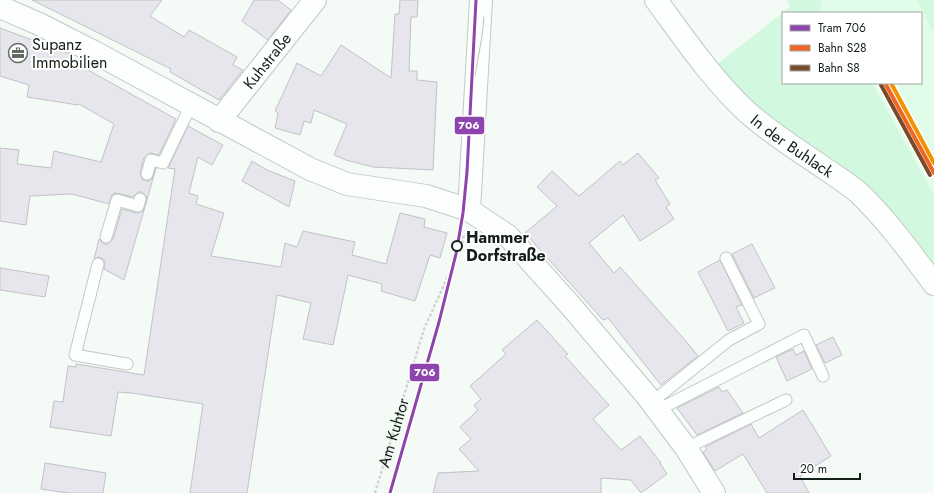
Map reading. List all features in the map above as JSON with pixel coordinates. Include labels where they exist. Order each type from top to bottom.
[{"type":"street","name":"Kuhstraße","points":[[219,121],[315,0]]},
{"type":"street","points":[[469,210],[481,0]]},
{"type":"street","name":"In der Buhlack","points":[[656,0],[692,50],[746,111],[772,132],[859,193],[889,226],[934,284]]},
{"type":"street","points":[[0,7],[39,24],[94,52],[310,169],[347,184],[426,196],[469,210],[508,236],[570,304],[655,406],[686,448],[714,493]]},
{"type":"lane","points":[[147,174],[151,160],[163,163],[191,105]]},
{"type":"lane","points":[[106,237],[117,200],[138,206],[140,200]]},
{"type":"lane","points":[[655,406],[729,340],[759,324],[726,258]]},
{"type":"lane","points":[[98,264],[75,355],[127,364]]},
{"type":"lane","points":[[655,406],[804,335],[823,376]]},
{"type":"lane","points":[[686,448],[786,400]]},
{"type":"path","name":"Am Kuhtor","points":[[375,493],[424,328],[462,245],[469,210]]},
{"type":"shaded area","points":[[787,0],[822,0],[820,9],[822,12],[784,12],[790,7]]},
{"type":"shaded area","points":[[822,0],[917,0],[934,33],[934,195],[873,84],[922,84],[922,12],[822,12],[820,9]]},
{"type":"shaded area","points":[[917,0],[933,0],[934,33]]},
{"type":"shaded area","points":[[782,13],[782,84],[873,84],[934,195],[934,281],[841,177],[712,68]]},
{"type":"building","points":[[32,0],[162,0],[150,16],[184,37],[189,30],[237,57],[233,65],[243,70],[219,100],[170,72],[171,69]]},
{"type":"building","points":[[254,0],[278,0],[291,10],[268,40],[242,21]]},
{"type":"building","points":[[400,0],[418,0],[417,17],[411,17],[409,71],[417,71],[417,80],[437,82],[433,170],[373,167],[346,160],[334,155],[347,124],[314,110],[311,123],[304,121],[300,135],[275,128],[278,113],[275,111],[297,63],[321,76],[341,45],[391,78],[395,14],[399,14]]},
{"type":"building","points":[[0,28],[70,54],[69,57],[88,70],[176,119],[159,155],[150,153],[144,158],[140,172],[142,179],[148,181],[152,179],[156,168],[124,280],[104,269],[105,262],[103,259],[99,257],[94,259],[99,239],[104,244],[107,244],[113,239],[122,209],[136,213],[143,211],[147,198],[142,192],[138,192],[133,197],[115,193],[112,195],[109,204],[72,194],[30,196],[26,225],[0,221],[0,148],[19,150],[17,164],[51,168],[54,151],[101,162],[114,124],[79,104],[27,97],[29,85],[0,76]]},
{"type":"building","points":[[188,126],[223,145],[212,165],[198,157],[189,193],[198,196],[196,204],[224,213],[211,256],[281,267],[285,243],[297,247],[303,231],[355,242],[352,255],[386,264],[400,213],[425,219],[424,227],[447,233],[440,258],[430,255],[415,301],[381,291],[382,284],[348,275],[333,345],[303,339],[311,303],[277,295],[247,493],[190,493],[203,404],[118,392],[111,436],[50,427],[54,401],[63,402],[68,366],[76,367],[76,364],[144,375],[175,169],[168,168]]},
{"type":"building","points":[[638,153],[659,178],[655,180],[670,204],[666,207],[674,219],[640,241],[623,215],[589,243],[614,273],[620,267],[698,356],[661,385],[608,318],[603,320],[525,233],[557,206],[537,187],[552,171],[579,196],[620,161],[623,165]]},
{"type":"building","points":[[252,161],[267,170],[295,181],[289,207],[242,181]]},
{"type":"building","points":[[752,244],[775,288],[754,298],[732,254]]},
{"type":"building","points":[[720,260],[742,305],[736,307],[744,323],[728,331],[698,272]]},
{"type":"building","points":[[0,268],[49,276],[45,297],[0,290]]},
{"type":"building","points":[[537,320],[568,354],[565,356],[609,405],[593,419],[621,450],[640,436],[661,463],[667,474],[641,493],[631,480],[601,478],[601,493],[433,493],[438,473],[479,471],[459,449],[471,439],[460,427],[478,410],[474,405],[481,399],[470,386],[506,354],[502,350]]},
{"type":"building","points":[[833,337],[842,355],[825,363],[816,345]]},
{"type":"building","points":[[793,349],[796,355],[804,351],[812,369],[787,381],[776,357]]},
{"type":"building","points":[[719,387],[722,392],[727,390],[743,413],[697,435],[677,408]]},
{"type":"building","points":[[803,410],[831,456],[800,476],[809,493],[767,493],[743,454],[715,471],[703,452],[707,449],[705,447],[751,424],[759,438]]},
{"type":"building","points":[[45,463],[106,473],[103,493],[68,493],[41,489]]},
{"type":"tram line","name":"706","points":[[390,493],[439,322],[456,254],[463,213],[467,172],[476,0]]},
{"type":"tram line","points":[[471,102],[484,17]]},
{"type":"rail line","name":"S28","points":[[886,84],[934,173]]},
{"type":"rail line","name":"S8","points":[[881,85],[930,175]]},
{"type":"transit line","points":[[892,84],[934,163]]},
{"type":"place","name":"Supanz Immobilien","points":[[18,53]]},
{"type":"place","name":"Hammer Dorfstraße","points":[[457,246]]}]
